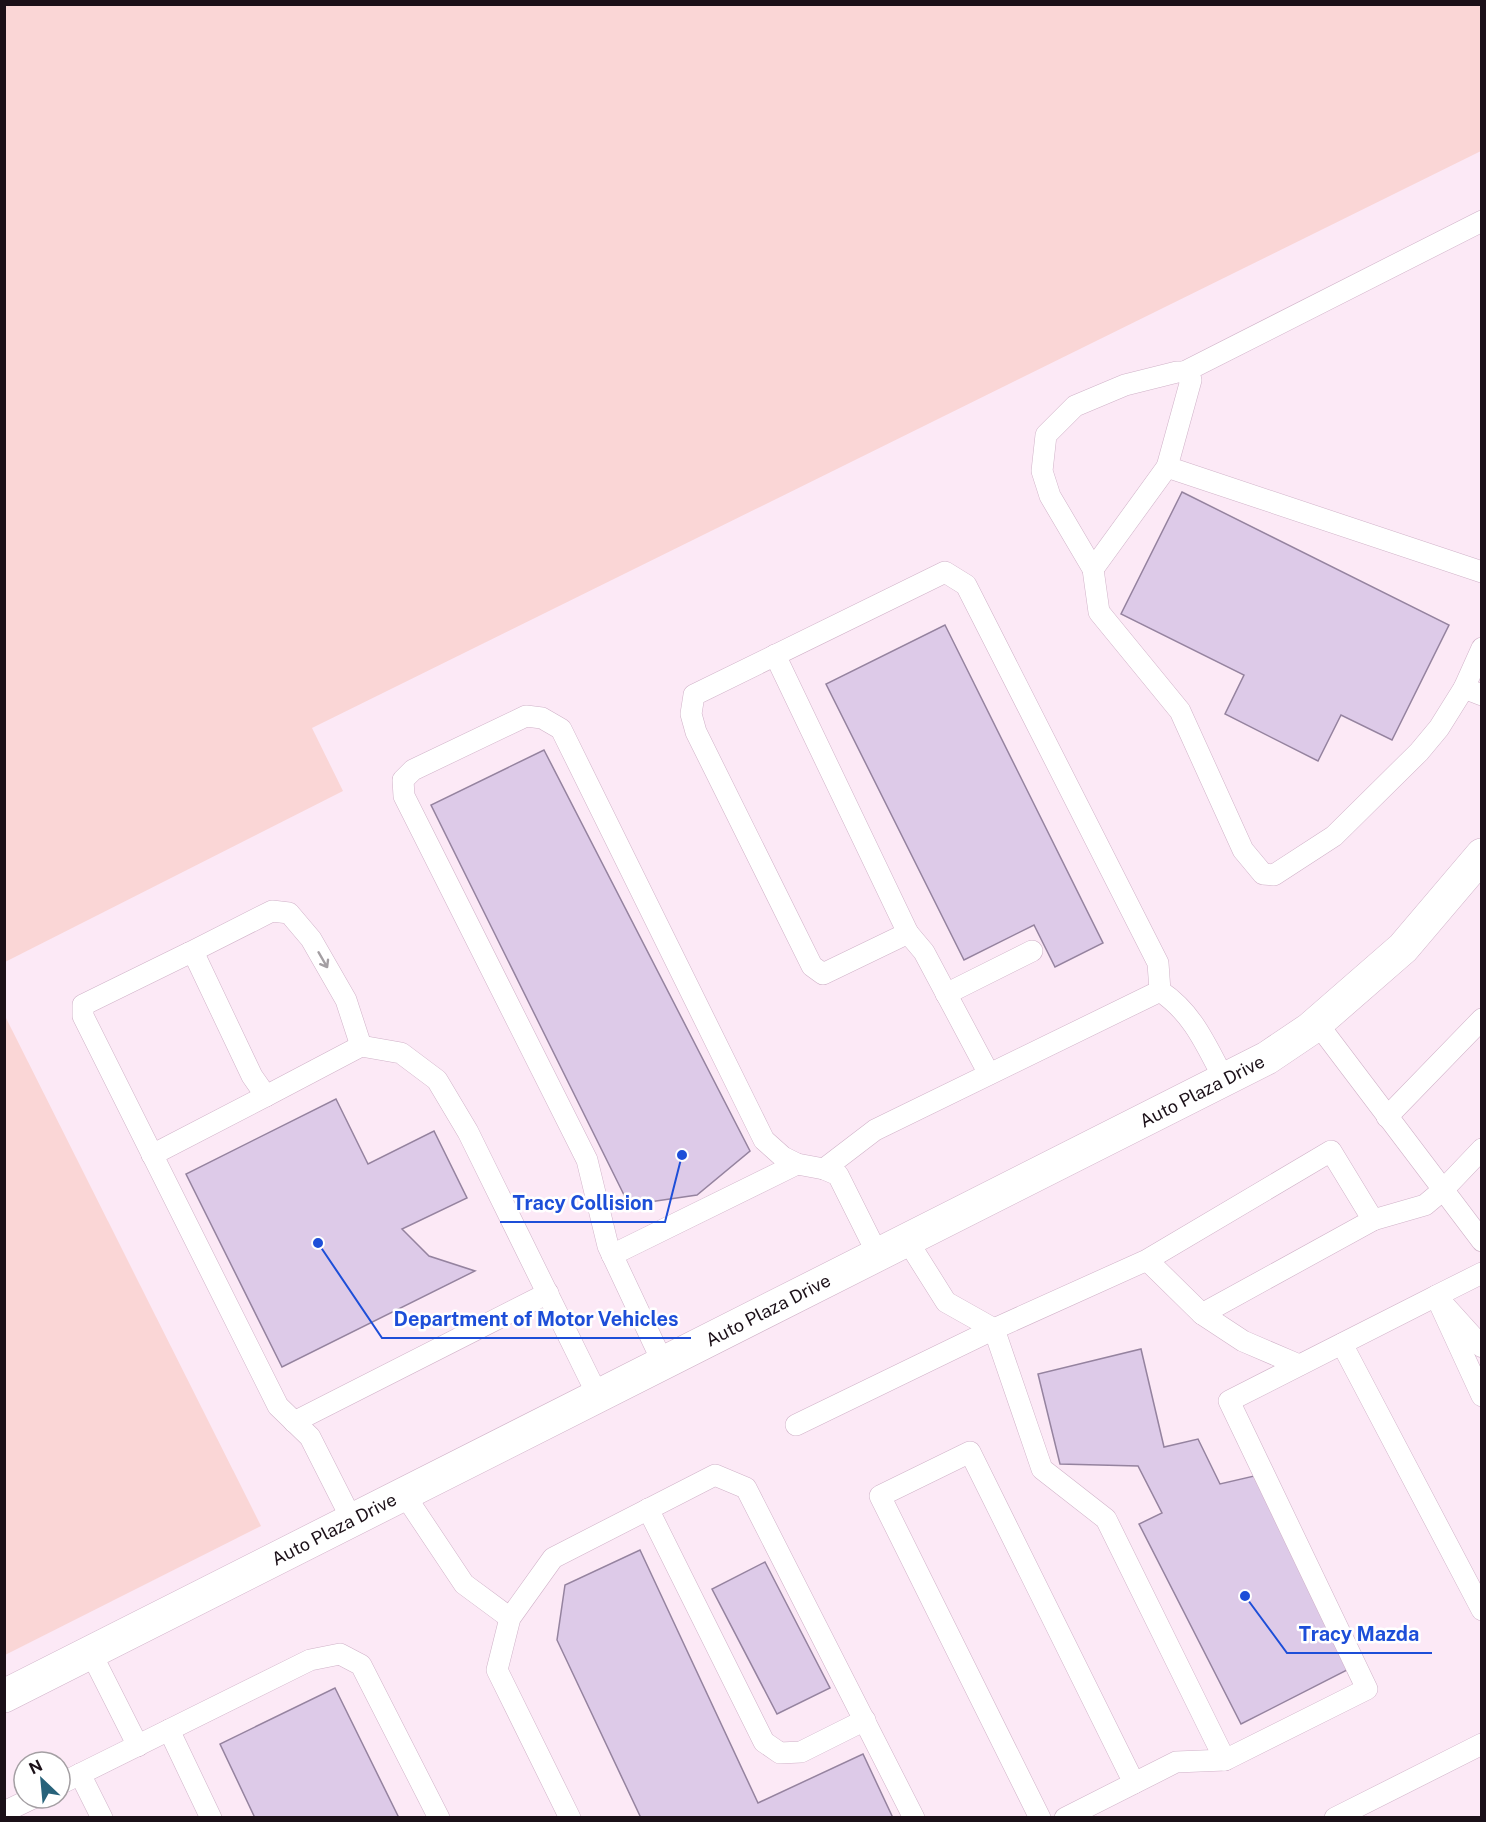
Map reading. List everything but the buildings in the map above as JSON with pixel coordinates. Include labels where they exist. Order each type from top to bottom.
[{"type":"street","name":"Auto Plaza Drive","points":[[4,1696],[1267,1058],[1317,1023],[1403,948],[1482,855]]},
{"type":"lane","points":[[1482,221],[1184,372],[1125,385],[1075,406],[1046,435],[1042,471],[1050,496],[1093,569],[1099,612],[1180,711],[1243,850],[1263,874],[1274,875],[1334,836],[1419,752],[1473,692],[1482,648]]},
{"type":"lane","points":[[1093,569],[1167,467],[1191,380],[1184,372]]},
{"type":"lane","points":[[1167,467],[1482,572]]},
{"type":"lane","points":[[908,933],[823,974],[812,966],[696,732],[691,714],[694,695],[945,572],[966,585],[1158,963],[1160,991]]},
{"type":"lane","points":[[775,655],[908,933],[924,952],[988,1074]]},
{"type":"lane","points":[[663,1363],[608,1246],[587,1160],[404,796],[403,780],[413,770],[526,716],[542,718],[561,729],[764,1140],[783,1157],[797,1164],[824,1169],[838,1175],[878,1255]]},
{"type":"lane","points":[[352,1520],[310,1437],[278,1406],[83,1016],[83,1005],[272,911],[289,913],[311,939],[346,1000],[361,1047]]},
{"type":"lane","points":[[946,994],[1032,951]]},
{"type":"lane","points":[[189,953],[196,958],[252,1076],[266,1096]]},
{"type":"lane","points":[[824,1169],[874,1130],[1160,991]]},
{"type":"lane","points":[[1160,991],[1175,1001],[1191,1018],[1224,1079]]},
{"type":"lane","points":[[1387,1117],[1482,1018]]},
{"type":"lane","points":[[1317,1023],[1482,1241]]},
{"type":"lane","points":[[152,1155],[361,1047],[401,1053],[437,1080],[468,1132],[598,1396]]},
{"type":"lane","points":[[1202,1314],[1373,1220],[1425,1204],[1443,1190],[1482,1149]]},
{"type":"lane","points":[[796,1425],[994,1329],[1147,1260],[1331,1151],[1373,1220]]},
{"type":"lane","points":[[612,1255],[797,1164]]},
{"type":"lane","points":[[907,1240],[946,1302],[994,1329],[1042,1469],[1106,1519],[1225,1760]]},
{"type":"lane","points":[[1147,1260],[1202,1314],[1243,1341],[1299,1365]]},
{"type":"lane","points":[[1065,1818],[1176,1762],[1225,1760],[1367,1689],[1229,1401],[1482,1273]]},
{"type":"lane","points":[[294,1422],[548,1293]]},
{"type":"lane","points":[[1436,1296],[1482,1347]]},
{"type":"lane","points":[[1436,1296],[1482,1396]]},
{"type":"lane","points":[[1342,1344],[1482,1610]]},
{"type":"lane","points":[[1040,1818],[880,1496],[970,1452],[1134,1783]]},
{"type":"lane","points":[[570,1818],[497,1670],[510,1618],[553,1558],[715,1475],[746,1488],[914,1818]]},
{"type":"lane","points":[[404,1494],[464,1584],[510,1618]]},
{"type":"lane","points":[[648,1509],[764,1742],[780,1753],[801,1752],[865,1720]]},
{"type":"lane","points":[[91,1653],[138,1746]]},
{"type":"lane","points":[[72,1778],[310,1660],[340,1654],[361,1665],[439,1818]]},
{"type":"lane","points":[[169,1730],[211,1818]]},
{"type":"lane","points":[[1335,1818],[1482,1744]]},
{"type":"lane","points":[[80,1774],[102,1818]]},
{"type":"shaded area","points":[[5,4],[1481,5],[1481,151],[312,728],[343,791],[5,962]]},
{"type":"shaded area","points":[[4,1014],[261,1526],[5,1655],[4,1655]]},
{"type":"place","name":"Tracy Collision","points":[[682,1155]]},
{"type":"place","name":"Department of Motor Vehicles","points":[[318,1243]]},
{"type":"place","name":"Tracy Mazda","points":[[1245,1596]]}]
